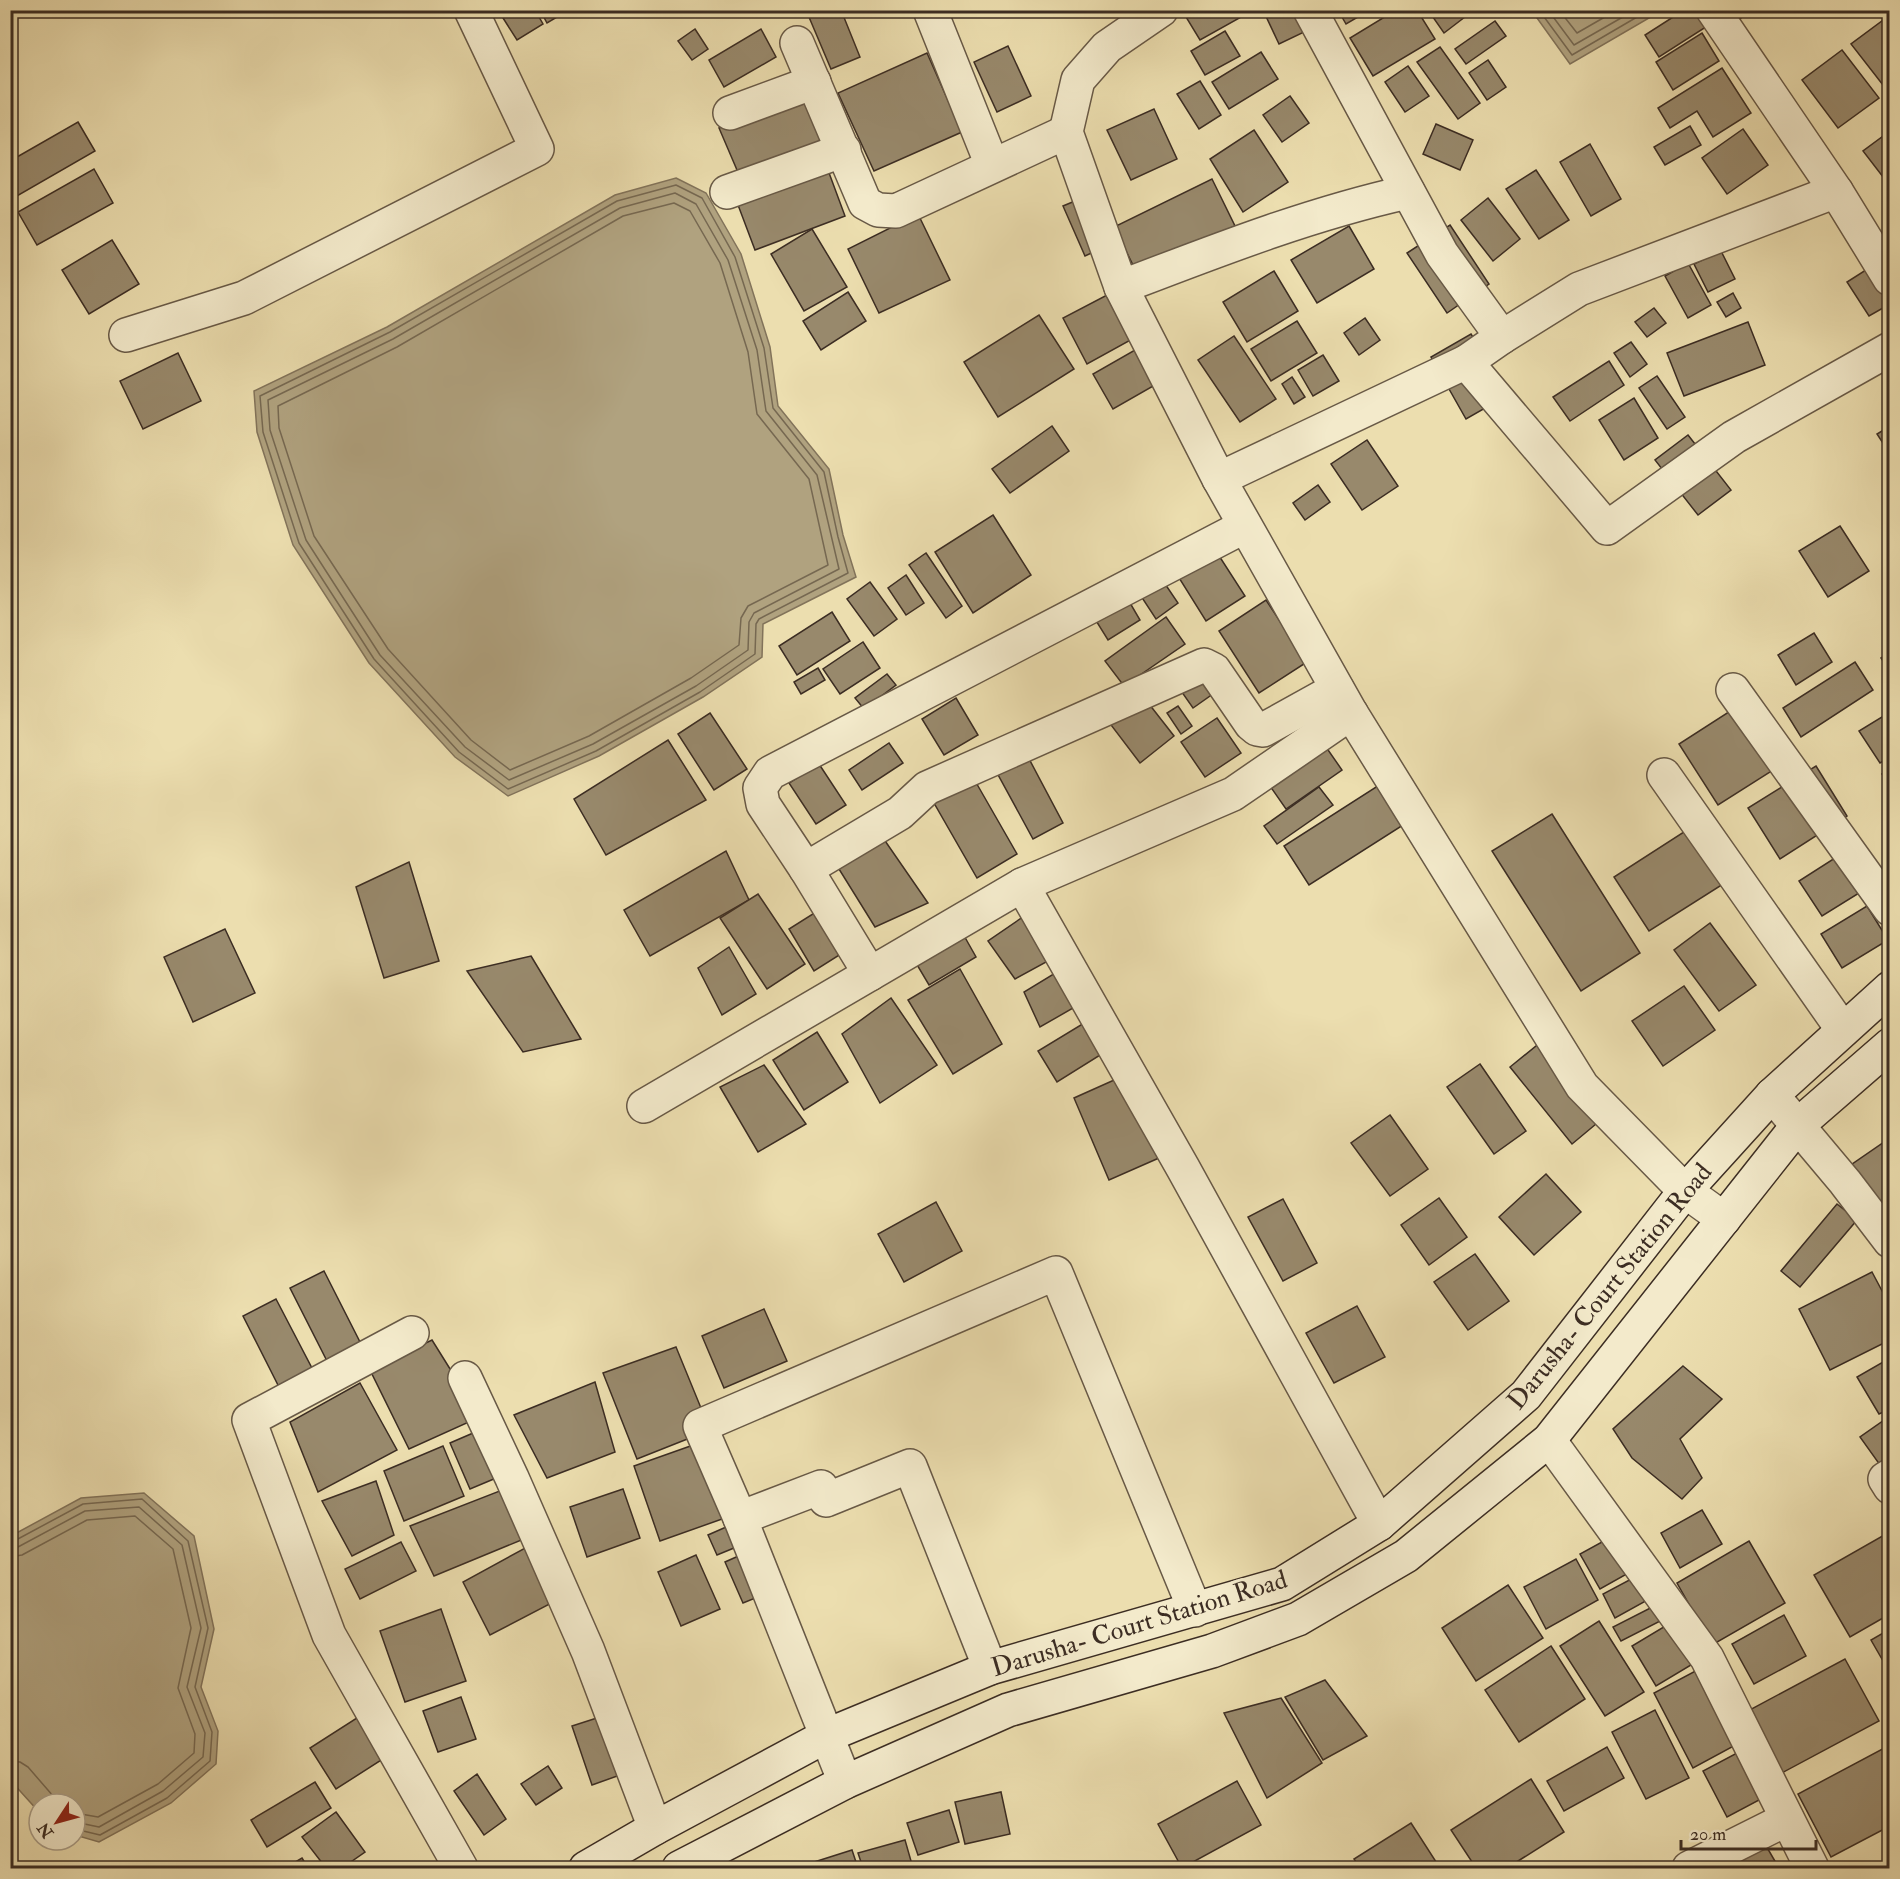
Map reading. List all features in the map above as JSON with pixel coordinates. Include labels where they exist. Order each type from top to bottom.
[{"type":"street","points":[[126,335],[244,298],[537,149],[471,10]]},
{"type":"street","points":[[930,10],[992,165]]},
{"type":"street","points":[[1161,10],[1107,47],[1078,80],[1066,132],[1121,287],[1219,479],[1344,701],[1581,1086],[1685,1191],[1724,1219]]},
{"type":"street","points":[[1310,10],[1442,254],[1502,337]]},
{"type":"street","points":[[1713,10],[1836,191],[1890,279]]},
{"type":"street","points":[[797,43],[865,203],[878,210],[896,212],[1066,132]]},
{"type":"street","points":[[730,113],[814,82]]},
{"type":"street","points":[[727,192],[844,150]]},
{"type":"street","points":[[1219,479],[1466,362],[1579,289],[1836,191]]},
{"type":"street","points":[[1121,287],[1265,232],[1371,200],[1408,192]]},
{"type":"street","points":[[1466,362],[1607,528],[1734,437],[1890,349]]},
{"type":"street","points":[[870,974],[806,868],[763,804],[760,788],[770,773],[1245,525]]},
{"type":"street","points":[[806,868],[900,813],[927,788],[1204,665],[1214,670],[1251,724],[1257,729],[1263,730],[1344,701]]},
{"type":"street","points":[[1733,690],[1890,909]]},
{"type":"street","points":[[644,1106],[1022,885],[1233,794],[1344,701]]},
{"type":"street","points":[[1664,776],[1843,1030]]},
{"type":"street","points":[[1022,885],[1183,1168],[1379,1524]]},
{"type":"street","name":"Darusha- Court Station Road","points":[[586,1869],[655,1828],[828,1735],[990,1668],[1282,1584],[1379,1524],[1526,1395],[1685,1191],[1772,1095],[1890,988]]},
{"type":"street","name":"Darusha- Court Station Road","points":[[679,1869],[845,1782],[1008,1710],[1212,1651],[1298,1619],[1406,1556],[1549,1440],[1798,1125],[1890,1046]]},
{"type":"street","points":[[1772,1095],[1845,1182],[1890,1241]]},
{"type":"street","points":[[845,1782],[740,1518],[700,1426],[1056,1273],[1195,1610]]},
{"type":"street","points":[[412,1333],[249,1420],[329,1635],[461,1869]]},
{"type":"street","points":[[465,1378],[588,1651],[655,1828]]},
{"type":"street","points":[[1549,1440],[1707,1658],[1812,1869]]},
{"type":"street","points":[[740,1518],[820,1487],[826,1500],[910,1466],[990,1668]]},
{"type":"street","points":[[1890,1476],[1885,1479],[1890,1487]]},
{"type":"street","points":[[1689,1869],[1787,1819]]},
{"type":"water","points":[[1532,11],[1661,11],[1570,64]]},
{"type":"water","points":[[676,178],[706,193],[741,254],[770,347],[778,406],[829,469],[843,535],[856,577],[763,624],[762,657],[703,697],[599,756],[508,796],[455,757],[369,663],[293,545],[257,432],[254,391],[387,327],[615,195]]},
{"type":"water","points":[[144,1493],[194,1536],[214,1629],[201,1687],[218,1731],[216,1764],[171,1803],[99,1842],[87,1838],[87,1792],[27,1792],[27,1799],[11,1781],[11,1536],[81,1498]]},
{"type":"building","points":[[516,10],[535,10],[543,24],[517,40],[503,18]]},
{"type":"building","points":[[540,10],[569,10],[547,23]]},
{"type":"building","points":[[806,10],[841,10],[860,57],[831,69]]},
{"type":"building","points":[[1196,10],[1240,10],[1243,16],[1200,40],[1186,17]]},
{"type":"building","points":[[1263,10],[1317,10],[1323,23],[1279,44]]},
{"type":"building","points":[[1338,10],[1370,10],[1346,24]]},
{"type":"building","points":[[1396,10],[1417,10],[1435,39],[1373,76],[1350,38]]},
{"type":"building","points":[[1428,10],[1474,10],[1444,33]]},
{"type":"building","points":[[1684,10],[1700,10],[1709,25],[1659,57],[1645,35]]},
{"type":"building","points":[[1728,10],[1751,10],[1736,22]]},
{"type":"building","points":[[1890,15],[1890,94],[1851,44]]},
{"type":"building","points":[[1495,21],[1506,36],[1466,64],[1455,49]]},
{"type":"building","points":[[695,29],[708,49],[692,60],[678,41]]},
{"type":"building","points":[[761,29],[776,57],[724,87],[709,60]]},
{"type":"building","points":[[1225,31],[1240,56],[1205,75],[1191,51]]},
{"type":"building","points":[[1702,33],[1719,61],[1673,90],[1656,62]]},
{"type":"building","points":[[1008,46],[1031,96],[997,112],[974,62]]},
{"type":"building","points":[[1440,47],[1480,103],[1458,119],[1417,62]]},
{"type":"building","points":[[1842,50],[1879,98],[1838,128],[1802,80]]},
{"type":"building","points":[[1261,52],[1278,79],[1229,109],[1212,82]]},
{"type":"building","points":[[927,53],[962,132],[874,171],[838,93]]},
{"type":"building","points":[[1488,60],[1506,87],[1487,100],[1469,73]]},
{"type":"building","points":[[1408,66],[1429,96],[1405,112],[1385,82]]},
{"type":"building","points":[[1722,68],[1751,113],[1713,137],[1697,111],[1670,128],[1658,108]]},
{"type":"building","points":[[1200,81],[1221,115],[1199,129],[1177,94]]},
{"type":"building","points":[[803,91],[824,140],[740,177],[719,128]]},
{"type":"building","points":[[1290,96],[1309,123],[1282,142],[1263,115]]},
{"type":"building","points":[[1154,109],[1177,159],[1131,180],[1107,130]]},
{"type":"building","points":[[78,122],[95,151],[10,200],[10,161]]},
{"type":"building","points":[[1436,124],[1473,140],[1460,170],[1423,154]]},
{"type":"building","points":[[1690,126],[1701,145],[1665,165],[1654,147]]},
{"type":"building","points":[[1743,129],[1768,165],[1727,194],[1702,158]]},
{"type":"building","points":[[1254,130],[1288,182],[1243,212],[1210,159]]},
{"type":"building","points":[[1890,131],[1890,186],[1863,151]]},
{"type":"building","points":[[1590,144],[1621,199],[1591,216],[1560,162]]},
{"type":"building","points":[[825,162],[845,216],[755,250],[735,197]]},
{"type":"building","points":[[94,169],[113,203],[37,245],[18,212]]},
{"type":"building","points":[[1536,170],[1569,220],[1539,239],[1506,189]]},
{"type":"building","points":[[1212,179],[1235,226],[1137,273],[1114,227]]},
{"type":"building","points":[[1087,196],[1109,245],[1085,256],[1063,206]]},
{"type":"building","points":[[1488,198],[1520,239],[1493,261],[1461,220]]},
{"type":"building","points":[[918,214],[950,280],[879,313],[848,249]]},
{"type":"building","points":[[1450,225],[1489,284],[1447,313],[1407,253]]},
{"type":"building","points":[[1349,226],[1374,269],[1317,303],[1291,260]]},
{"type":"building","points":[[812,229],[847,287],[804,311],[771,254]]},
{"type":"building","points":[[112,240],[139,284],[89,314],[62,270]]},
{"type":"building","points":[[1721,251],[1735,279],[1708,292],[1694,264]]},
{"type":"building","points":[[1880,261],[1890,275],[1890,304],[1869,316],[1847,282]]},
{"type":"building","points":[[1688,263],[1711,305],[1688,318],[1665,276]]},
{"type":"building","points":[[1274,271],[1298,311],[1247,342],[1223,302]]},
{"type":"building","points":[[848,292],[866,321],[821,350],[803,321]]},
{"type":"building","points":[[1733,293],[1741,308],[1726,317],[1717,302]]},
{"type":"building","points":[[1109,294],[1136,337],[1087,364],[1063,318]]},
{"type":"building","points":[[1654,308],[1666,323],[1647,337],[1635,322]]},
{"type":"building","points":[[1039,315],[1074,369],[998,417],[964,362]]},
{"type":"building","points":[[1365,318],[1380,340],[1359,355],[1344,333]]},
{"type":"building","points":[[1297,321],[1317,353],[1271,381],[1251,349]]},
{"type":"building","points":[[1748,322],[1765,365],[1684,396],[1667,353]]},
{"type":"building","points":[[1471,334],[1508,395],[1466,419],[1431,357]]},
{"type":"building","points":[[1234,336],[1276,399],[1240,422],[1198,360]]},
{"type":"building","points":[[1631,342],[1647,364],[1630,377],[1614,353]]},
{"type":"building","points":[[1135,350],[1155,385],[1113,409],[1093,374]]},
{"type":"building","points":[[178,353],[201,401],[143,429],[120,381]]},
{"type":"building","points":[[1323,355],[1339,381],[1313,396],[1298,370]]},
{"type":"building","points":[[1609,361],[1624,385],[1570,421],[1553,397]]},
{"type":"building","points":[[1657,376],[1685,417],[1667,429],[1639,388]]},
{"type":"building","points":[[1292,377],[1305,397],[1294,404],[1282,384]]},
{"type":"building","points":[[1634,398],[1658,438],[1624,460],[1599,420]]},
{"type":"building","points":[[1052,426],[1069,451],[1010,493],[992,469]]},
{"type":"building","points":[[1890,426],[1890,454],[1877,434]]},
{"type":"building","points":[[1688,435],[1731,490],[1698,515],[1655,460]]},
{"type":"building","points":[[1367,440],[1398,486],[1362,510],[1331,464]]},
{"type":"building","points":[[1318,485],[1330,502],[1305,520],[1293,503]]},
{"type":"building","points":[[993,515],[1031,575],[973,613],[935,552]]},
{"type":"building","points":[[1840,526],[1869,571],[1828,597],[1799,551]]},
{"type":"building","points":[[1214,548],[1245,596],[1206,621],[1176,573]]},
{"type":"building","points":[[926,553],[962,606],[946,618],[909,565]]},
{"type":"building","points":[[1157,572],[1178,603],[1156,619],[1135,587]]},
{"type":"building","points":[[906,575],[924,603],[906,615],[888,588]]},
{"type":"building","points":[[870,582],[897,619],[874,636],[847,599]]},
{"type":"building","points":[[1123,591],[1140,620],[1108,640],[1090,611]]},
{"type":"building","points":[[1266,600],[1307,662],[1259,693],[1219,631]]},
{"type":"building","points":[[832,612],[850,641],[797,675],[779,646]]},
{"type":"building","points":[[1166,617],[1185,644],[1124,686],[1105,661]]},
{"type":"building","points":[[1814,633],[1832,662],[1796,685],[1778,655]]},
{"type":"building","points":[[863,642],[880,668],[840,694],[823,669]]},
{"type":"building","points":[[1890,652],[1890,672],[1881,658]]},
{"type":"building","points":[[1855,662],[1873,690],[1801,737],[1783,708]]},
{"type":"building","points":[[818,668],[825,680],[801,694],[794,682]]},
{"type":"building","points":[[1203,671],[1217,691],[1193,708],[1179,688]]},
{"type":"building","points":[[887,674],[896,685],[864,709],[855,698]]},
{"type":"building","points":[[1142,695],[1174,736],[1140,763],[1108,721]]},
{"type":"building","points":[[1752,697],[1792,758],[1718,805],[1679,744]]},
{"type":"building","points":[[956,698],[978,735],[944,755],[922,719]]},
{"type":"building","points":[[1178,706],[1192,726],[1181,734],[1167,713]]},
{"type":"building","points":[[1890,712],[1890,757],[1880,763],[1859,731]]},
{"type":"building","points":[[710,713],[747,769],[714,790],[678,734]]},
{"type":"building","points":[[1217,718],[1241,753],[1205,777],[1181,742]]},
{"type":"building","points":[[1319,737],[1342,770],[1286,809],[1263,776]]},
{"type":"building","points":[[668,740],[706,800],[606,855],[574,799]]},
{"type":"building","points":[[889,743],[903,763],[862,790],[849,770]]},
{"type":"building","points":[[1027,755],[1063,823],[1033,839],[996,771]]},
{"type":"building","points":[[819,764],[846,805],[816,824],[789,783]]},
{"type":"building","points":[[1816,766],[1847,816],[1780,859],[1748,808]]},
{"type":"building","points":[[1890,769],[1890,786],[1882,774]]},
{"type":"building","points":[[974,779],[1017,854],[977,878],[934,803]]},
{"type":"building","points":[[1387,780],[1411,820],[1309,885],[1284,846]]},
{"type":"building","points":[[1319,787],[1333,805],[1277,844],[1264,826]]},
{"type":"building","points":[[1552,814],[1640,953],[1581,991],[1492,851]]},
{"type":"building","points":[[1704,819],[1739,874],[1649,931],[1614,877]]},
{"type":"building","points":[[881,835],[928,903],[875,927],[834,861]]},
{"type":"building","points":[[1849,849],[1872,885],[1822,916],[1799,881]]},
{"type":"building","points":[[726,851],[749,900],[650,956],[624,910]]},
{"type":"building","points":[[409,862],[439,961],[384,978],[356,887]]},
{"type":"building","points":[[758,894],[805,964],[767,989],[720,918]]},
{"type":"building","points":[[827,905],[852,947],[814,971],[789,929]]},
{"type":"building","points":[[1867,906],[1888,940],[1842,968],[1821,934]]},
{"type":"building","points":[[1033,910],[1059,955],[1015,979],[988,941]]},
{"type":"building","points":[[1710,923],[1756,985],[1719,1011],[1674,950]]},
{"type":"building","points":[[958,925],[976,957],[929,985],[910,953]]},
{"type":"building","points":[[225,929],[255,993],[193,1022],[164,957]]},
{"type":"building","points":[[729,947],[756,994],[722,1015],[698,968]]},
{"type":"building","points":[[531,956],[581,1039],[523,1052],[467,971]]},
{"type":"building","points":[[1070,964],[1087,1000],[1040,1027],[1024,992]]},
{"type":"building","points":[[960,969],[1002,1044],[953,1074],[908,1000]]},
{"type":"building","points":[[1684,986],[1715,1030],[1663,1066],[1632,1021]]},
{"type":"building","points":[[891,998],[937,1065],[880,1103],[842,1034]]},
{"type":"building","points":[[1094,1017],[1113,1047],[1057,1082],[1038,1051]]},
{"type":"building","points":[[817,1032],[848,1082],[804,1110],[773,1060]]},
{"type":"building","points":[[1552,1033],[1614,1109],[1572,1144],[1510,1067]]},
{"type":"building","points":[[1480,1064],[1526,1131],[1494,1154],[1447,1087]]},
{"type":"building","points":[[764,1065],[806,1124],[758,1152],[720,1087]]},
{"type":"building","points":[[1132,1072],[1168,1154],[1109,1180],[1074,1098]]},
{"type":"building","points":[[1390,1115],[1428,1169],[1390,1196],[1351,1143]]},
{"type":"building","points":[[1890,1138],[1890,1232],[1845,1169]]},
{"type":"building","points":[[1546,1174],[1581,1212],[1534,1255],[1499,1217]]},
{"type":"building","points":[[1439,1198],[1467,1237],[1429,1265],[1401,1225]]},
{"type":"building","points":[[1283,1199],[1317,1263],[1283,1281],[1248,1217]]},
{"type":"building","points":[[936,1202],[962,1251],[904,1282],[878,1234]]},
{"type":"building","points":[[1837,1204],[1857,1220],[1800,1287],[1781,1271]]},
{"type":"building","points":[[1475,1254],[1509,1301],[1468,1330],[1434,1282]]},
{"type":"building","points":[[324,1271],[361,1344],[327,1361],[290,1288]]},
{"type":"building","points":[[1872,1272],[1890,1306],[1890,1340],[1830,1370],[1799,1309]]},
{"type":"building","points":[[276,1299],[314,1372],[280,1389],[243,1316]]},
{"type":"building","points":[[1357,1306],[1385,1357],[1334,1383],[1306,1333]]},
{"type":"building","points":[[764,1309],[787,1361],[724,1388],[702,1336]]},
{"type":"building","points":[[432,1340],[480,1417],[409,1449],[370,1370]]},
{"type":"building","points":[[676,1347],[710,1430],[637,1459],[603,1373]]},
{"type":"building","points":[[1890,1358],[1890,1409],[1879,1414],[1857,1377]]},
{"type":"building","points":[[1683,1366],[1722,1399],[1680,1439],[1702,1478],[1682,1499],[1632,1458],[1613,1429]]},
{"type":"building","points":[[595,1382],[615,1452],[547,1478],[514,1415]]},
{"type":"building","points":[[360,1383],[397,1450],[318,1492],[290,1422]]},
{"type":"building","points":[[1890,1416],[1890,1479],[1860,1437]]},
{"type":"building","points":[[487,1427],[508,1473],[470,1489],[450,1443]]},
{"type":"building","points":[[713,1438],[739,1513],[660,1541],[634,1466]]},
{"type":"building","points":[[443,1446],[464,1496],[404,1521],[384,1471]]},
{"type":"building","points":[[376,1481],[394,1535],[352,1556],[322,1501]]},
{"type":"building","points":[[510,1487],[531,1536],[434,1576],[410,1526]]},
{"type":"building","points":[[623,1489],[640,1538],[587,1557],[570,1507]]},
{"type":"building","points":[[1702,1510],[1722,1544],[1680,1568],[1661,1533]]},
{"type":"building","points":[[742,1520],[751,1541],[717,1555],[708,1535]]},
{"type":"building","points":[[1622,1531],[1641,1566],[1600,1589],[1580,1554]]},
{"type":"building","points":[[1886,1534],[1890,1540],[1890,1614],[1850,1637],[1814,1575]]},
{"type":"building","points":[[540,1540],[565,1596],[490,1635],[463,1582]]},
{"type":"building","points":[[1749,1541],[1785,1603],[1712,1645],[1677,1583]]},
{"type":"building","points":[[401,1542],[416,1571],[360,1599],[345,1569]]},
{"type":"building","points":[[752,1550],[770,1592],[743,1603],[725,1562]]},
{"type":"building","points":[[696,1555],[720,1609],[681,1626],[658,1572]]},
{"type":"building","points":[[1576,1559],[1598,1600],[1546,1629],[1524,1587]]},
{"type":"building","points":[[1650,1569],[1662,1592],[1615,1618],[1603,1594]]},
{"type":"building","points":[[1508,1585],[1543,1638],[1476,1681],[1442,1628]]},
{"type":"building","points":[[1668,1599],[1676,1613],[1621,1641],[1613,1627]]},
{"type":"building","points":[[441,1609],[466,1681],[405,1702],[380,1631]]},
{"type":"building","points":[[1784,1615],[1806,1656],[1754,1684],[1732,1644]]},
{"type":"building","points":[[1599,1621],[1644,1692],[1605,1716],[1560,1646]]},
{"type":"building","points":[[1672,1622],[1696,1662],[1656,1686],[1632,1646]]},
{"type":"building","points":[[1890,1629],[1890,1673],[1871,1640]]},
{"type":"building","points":[[1551,1646],[1585,1699],[1519,1742],[1485,1690]]},
{"type":"building","points":[[1845,1659],[1879,1721],[1778,1775],[1744,1713]]},
{"type":"building","points":[[1703,1667],[1743,1741],[1693,1768],[1654,1693]]},
{"type":"building","points":[[1325,1680],[1367,1736],[1323,1760],[1285,1697]]},
{"type":"building","points":[[461,1697],[476,1739],[438,1752],[423,1711]]},
{"type":"building","points":[[1281,1698],[1322,1763],[1267,1798],[1224,1713]]},
{"type":"building","points":[[374,1707],[400,1748],[336,1789],[310,1748]]},
{"type":"building","points":[[1655,1710],[1689,1778],[1646,1799],[1612,1732]]},
{"type":"building","points":[[600,1717],[620,1775],[592,1785],[572,1726]]},
{"type":"building","points":[[1754,1744],[1778,1790],[1727,1817],[1703,1771]]},
{"type":"building","points":[[1890,1745],[1890,1826],[1831,1857],[1798,1794]]},
{"type":"building","points":[[1607,1747],[1624,1778],[1564,1811],[1547,1781]]},
{"type":"building","points":[[548,1766],[562,1788],[536,1805],[521,1784]]},
{"type":"building","points":[[477,1774],[506,1819],[484,1835],[454,1791]]},
{"type":"building","points":[[1531,1779],[1564,1832],[1507,1868],[1476,1868],[1451,1830]]},
{"type":"building","points":[[1237,1781],[1261,1825],[1182,1868],[1158,1824]]},
{"type":"building","points":[[315,1782],[331,1808],[267,1847],[251,1820]]},
{"type":"building","points":[[1001,1792],[1010,1834],[965,1844],[955,1802]]},
{"type":"building","points":[[949,1810],[959,1842],[918,1855],[907,1823]]},
{"type":"building","points":[[336,1812],[365,1852],[342,1868],[326,1868],[302,1837]]},
{"type":"building","points":[[1411,1823],[1440,1868],[1360,1868],[1354,1859]]},
{"type":"building","points":[[905,1840],[913,1868],[863,1868],[858,1853]]},
{"type":"building","points":[[1765,1844],[1779,1868],[1722,1868]]},
{"type":"building","points":[[852,1850],[858,1868],[813,1868],[811,1863]]},
{"type":"building","points":[[302,1858],[308,1868],[285,1868]]}]
